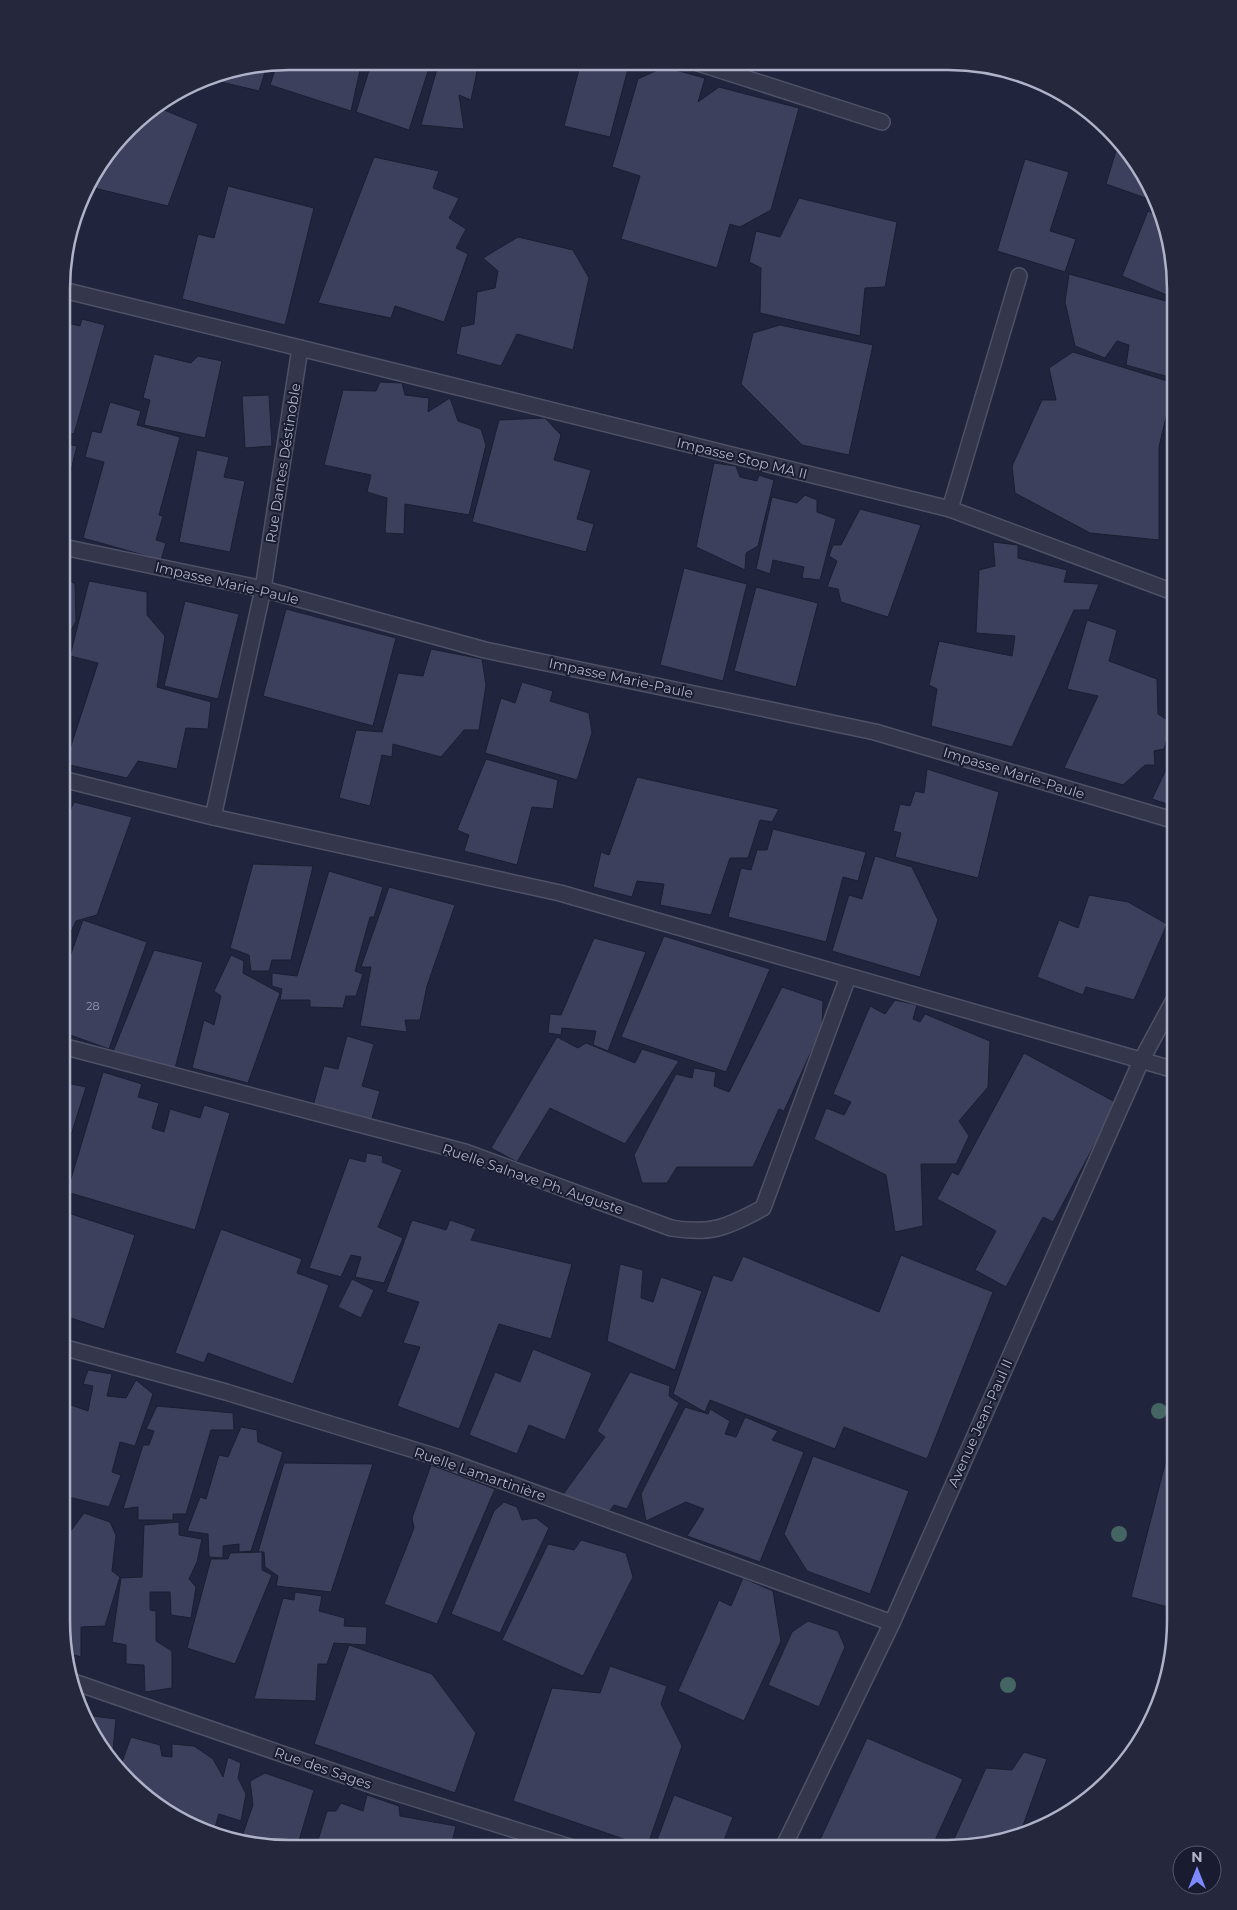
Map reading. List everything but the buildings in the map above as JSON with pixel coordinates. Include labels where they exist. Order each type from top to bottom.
[{"type":"street","points":[[720,70],[882,122]]},
{"type":"street","points":[[950,510],[1019,276]]},
{"type":"street","points":[[70,292],[300,348]]},
{"type":"street","name":"Impasse Stop MA II","points":[[300,348],[950,510],[1167,591]]},
{"type":"street","name":"Rue Dantes Déstinoble","points":[[212,817],[263,590],[300,348]]},
{"type":"street","name":"Impasse Marie-Paule","points":[[70,549],[263,590],[485,650],[875,732],[1167,818]]},
{"type":"street","points":[[70,781],[212,817],[560,893],[1167,1068]]},
{"type":"street","name":"Ruelle Salnave Ph. Auguste","points":[[70,1048],[465,1152],[671,1228],[695,1232],[718,1230],[763,1208],[848,977]]},
{"type":"street","name":"Avenue Jean-Paul II","points":[[787,1840],[892,1623],[1141,1061],[1167,1014]]},
{"type":"street","name":"Ruelle Lamartinière","points":[[70,1349],[226,1392],[437,1457],[892,1623]]},
{"type":"street","name":"Rue des Sages","points":[[79,1684],[378,1787],[547,1840]]}]
